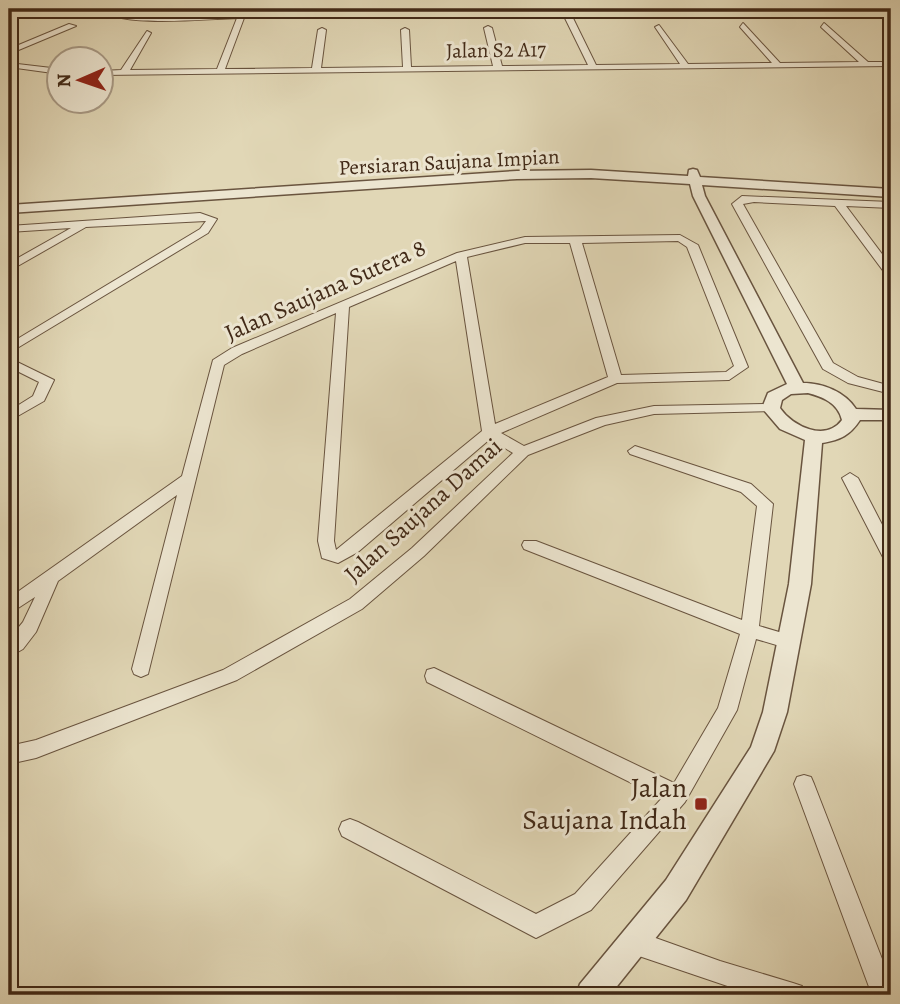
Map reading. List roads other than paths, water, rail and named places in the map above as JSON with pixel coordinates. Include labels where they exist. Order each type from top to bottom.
[{"type":"street","points":[[9,10],[22,9]]},
{"type":"street","points":[[100,9],[112,15],[149,18],[242,12],[566,12],[614,9]]},
{"type":"street","points":[[112,15],[128,9]]},
{"type":"street","points":[[718,9],[866,9]]},
{"type":"street","points":[[220,72],[242,12]]},
{"type":"street","points":[[566,12],[593,67]]},
{"type":"street","points":[[743,25],[778,65]]},
{"type":"street","points":[[824,25],[866,64]]},
{"type":"street","points":[[9,52],[72,26]]},
{"type":"street","points":[[659,27],[685,66]]},
{"type":"street","points":[[488,28],[498,68]]},
{"type":"street","points":[[316,71],[322,30]]},
{"type":"street","points":[[405,30],[407,69]]},
{"type":"street","points":[[124,73],[147,33]]},
{"type":"street","name":"Jalan S2 A17","points":[[116,73],[891,64]]},
{"type":"street","points":[[9,65],[46,70]]},
{"type":"street","name":"Persiaran Saujana Impian","points":[[9,198],[509,166],[621,166],[693,176],[891,193]]},
{"type":"street","name":"Persiaran Saujana Impian","points":[[9,209],[517,175],[693,176],[891,183]]},
{"type":"street","points":[[693,176],[797,388]]},
{"type":"street","points":[[891,205],[742,199],[737,204],[828,366],[853,380],[891,390]]},
{"type":"street","points":[[839,204],[891,274]]},
{"type":"street","points":[[9,229],[208,216],[211,224],[204,231],[9,349]]},
{"type":"street","points":[[9,268],[87,224]]},
{"type":"street","name":"Jalan Saujana Sutera 8","points":[[141,669],[218,363],[237,351],[461,255],[525,240],[680,239],[692,245],[741,367],[729,376],[615,379]]},
{"type":"street","points":[[344,306],[326,541],[328,554],[342,555],[489,432],[615,379],[575,240]]},
{"type":"street","points":[[461,255],[489,432],[523,453]]},
{"type":"street","points":[[9,362],[47,380],[38,398],[9,417]]},
{"type":"street","points":[[797,388],[830,395],[839,400],[850,414],[851,420],[843,431],[835,435],[814,436],[790,429],[781,423],[771,408],[774,397],[787,389],[797,388]]},
{"type":"street","name":"Jalan Saujana Damai","points":[[9,755],[101,726],[230,675],[298,638],[366,595],[418,552],[523,453],[601,421],[654,410],[771,408]]},
{"type":"street","points":[[850,414],[891,415]]},
{"type":"street","points":[[591,995],[677,890],[762,751],[775,712],[800,584],[814,436]]},
{"type":"street","points":[[350,829],[536,926],[583,902],[678,795],[727,710],[750,630],[765,504],[746,488],[635,451]]},
{"type":"street","points":[[850,478],[891,557]]},
{"type":"street","points":[[9,607],[188,479]]},
{"type":"street","points":[[530,545],[750,630],[790,642]]},
{"type":"street","points":[[9,650],[25,634],[46,596],[51,576]]},
{"type":"street","points":[[434,676],[678,795]]},
{"type":"street","points":[[804,784],[884,995]]},
{"type":"street","points":[[635,943],[793,995]]},
{"type":"place","name":"Jalan Saujana Indah","points":[[701,804]]}]
